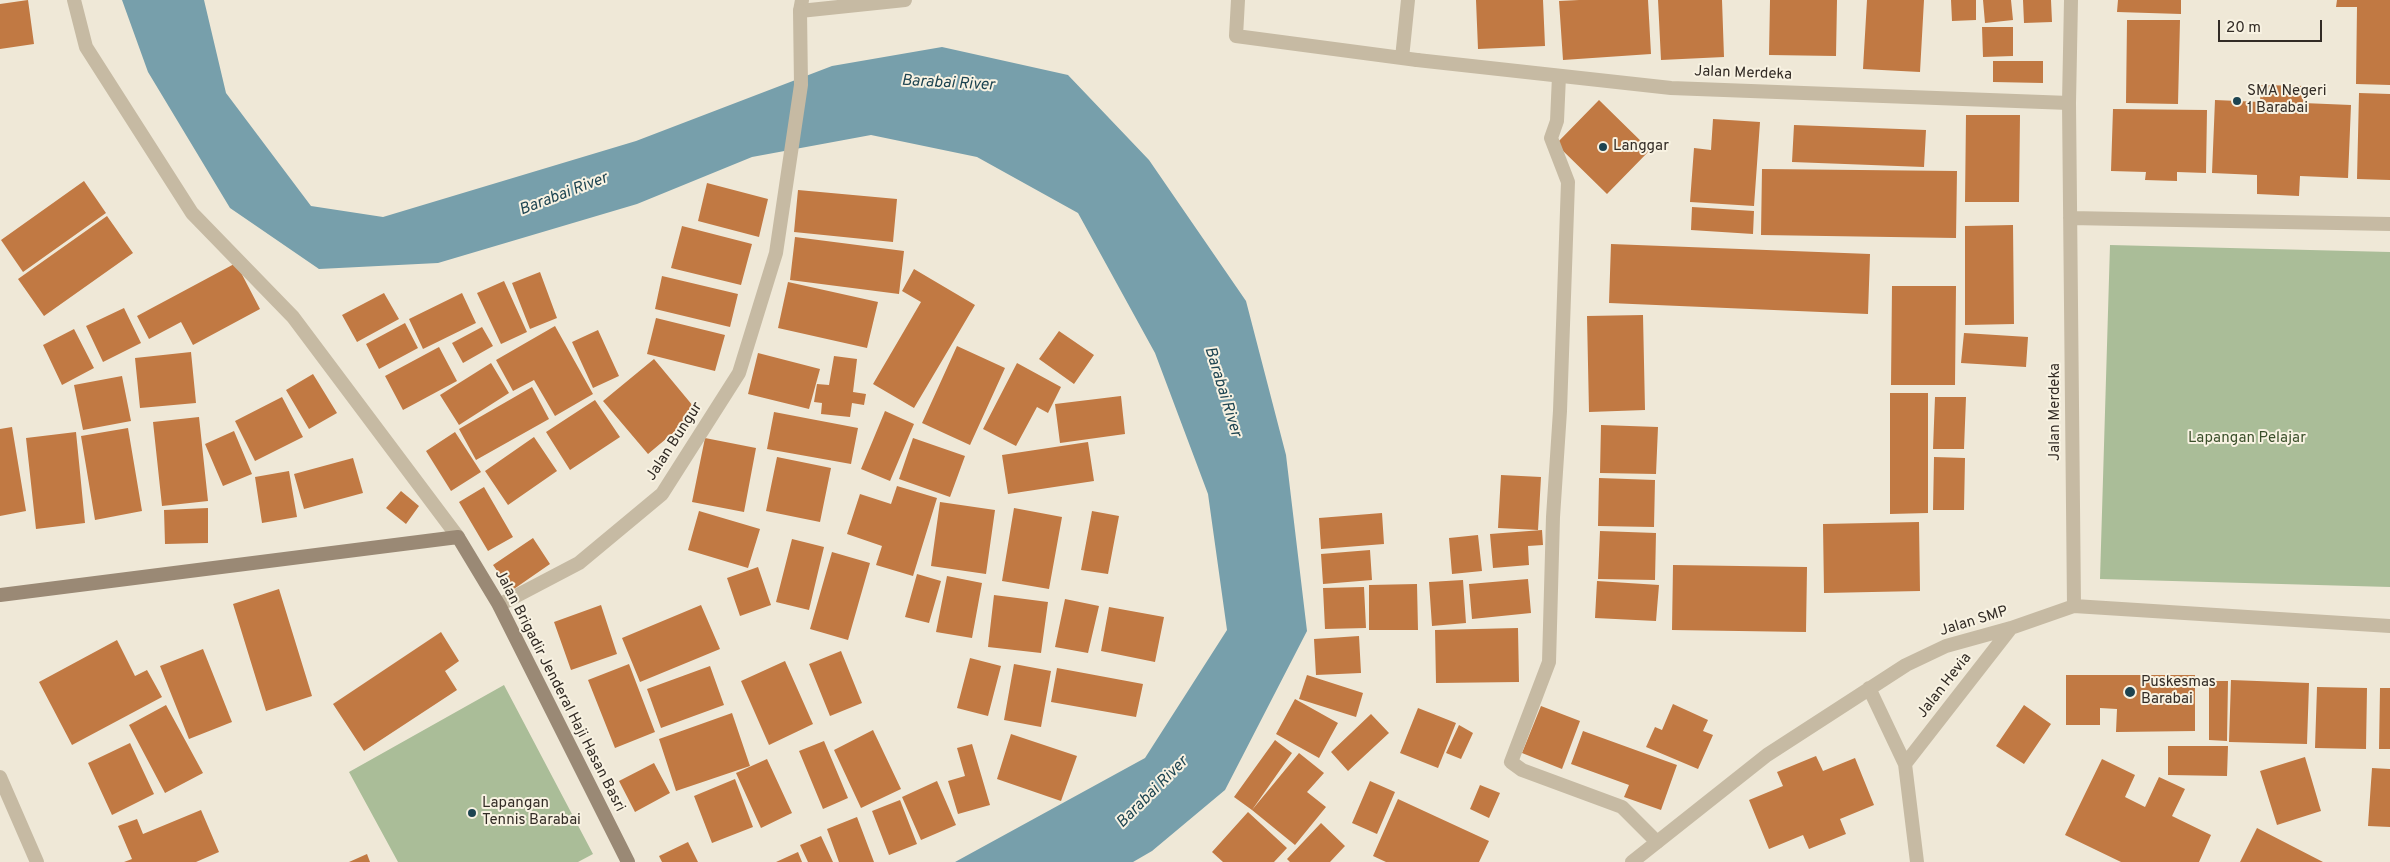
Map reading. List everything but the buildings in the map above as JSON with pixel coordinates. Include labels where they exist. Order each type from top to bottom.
[{"type":"main road","points":[[0,595],[458,537]]},
{"type":"main road","name":"Jalan Brigadir Jenderal Haji Hasan Basri","points":[[458,537],[500,605],[628,862]]},
{"type":"street","points":[[74,0],[86,47],[192,213],[293,317],[458,537]]},
{"type":"street","points":[[801,5],[904,0]]},
{"type":"street","name":"Jalan Merdeka","points":[[1238,0],[1236,36],[1417,60],[1671,88],[2069,103]]},
{"type":"street","points":[[1402,58],[1408,0]]},
{"type":"street","name":"Jalan Merdeka","points":[[2071,0],[2069,103],[2074,606]]},
{"type":"street","name":"Jalan Bungur","points":[[500,605],[579,562],[662,494],[739,373],[776,253],[801,85],[801,5]]},
{"type":"street","points":[[1559,76],[1557,120],[1551,138],[1568,182],[1560,411],[1553,517],[1549,662],[1511,762],[1522,770],[1622,806],[1657,842]]},
{"type":"street","points":[[2070,218],[2390,224]]},
{"type":"street","name":"Jalan SMP","points":[[1632,862],[1768,755],[1906,665],[1946,646],[2011,628],[2074,606],[2390,626]]},
{"type":"street","name":"Jalan Hevia","points":[[1905,764],[2011,628]]},
{"type":"street","points":[[1869,688],[1905,764],[1916,862]]},
{"type":"street","points":[[0,777],[37,862]]},
{"type":"green space","name":"Lapangan Pelajar","points":[[2110,245],[2390,252],[2390,587],[2100,579]]},
{"type":"green space","name":"Lapangan Tennis Barabai","points":[[504,685],[593,854],[578,862],[398,862],[349,772]]},
{"type":"water","name":"Barabai River","points":[[122,0],[204,0],[226,93],[311,206],[383,217],[636,141],[832,66],[942,47],[1068,75],[1149,160],[1246,301],[1286,455],[1307,631],[1225,790],[1152,851],[1133,862],[955,862],[1145,758],[1227,630],[1208,494],[1155,353],[1078,213],[977,157],[871,135],[752,157],[637,204],[438,263],[319,269],[230,208],[148,72]]},
{"type":"place","name":"SMA Negeri 1 Barabai","points":[[2237,101]]},
{"type":"place","name":"Langgar","points":[[1603,147]]},
{"type":"place","name":"Puskesmas Barabai","points":[[2130,692]]},
{"type":"place","name":"Lapangan Tennis Barabai","points":[[472,813]]}]
